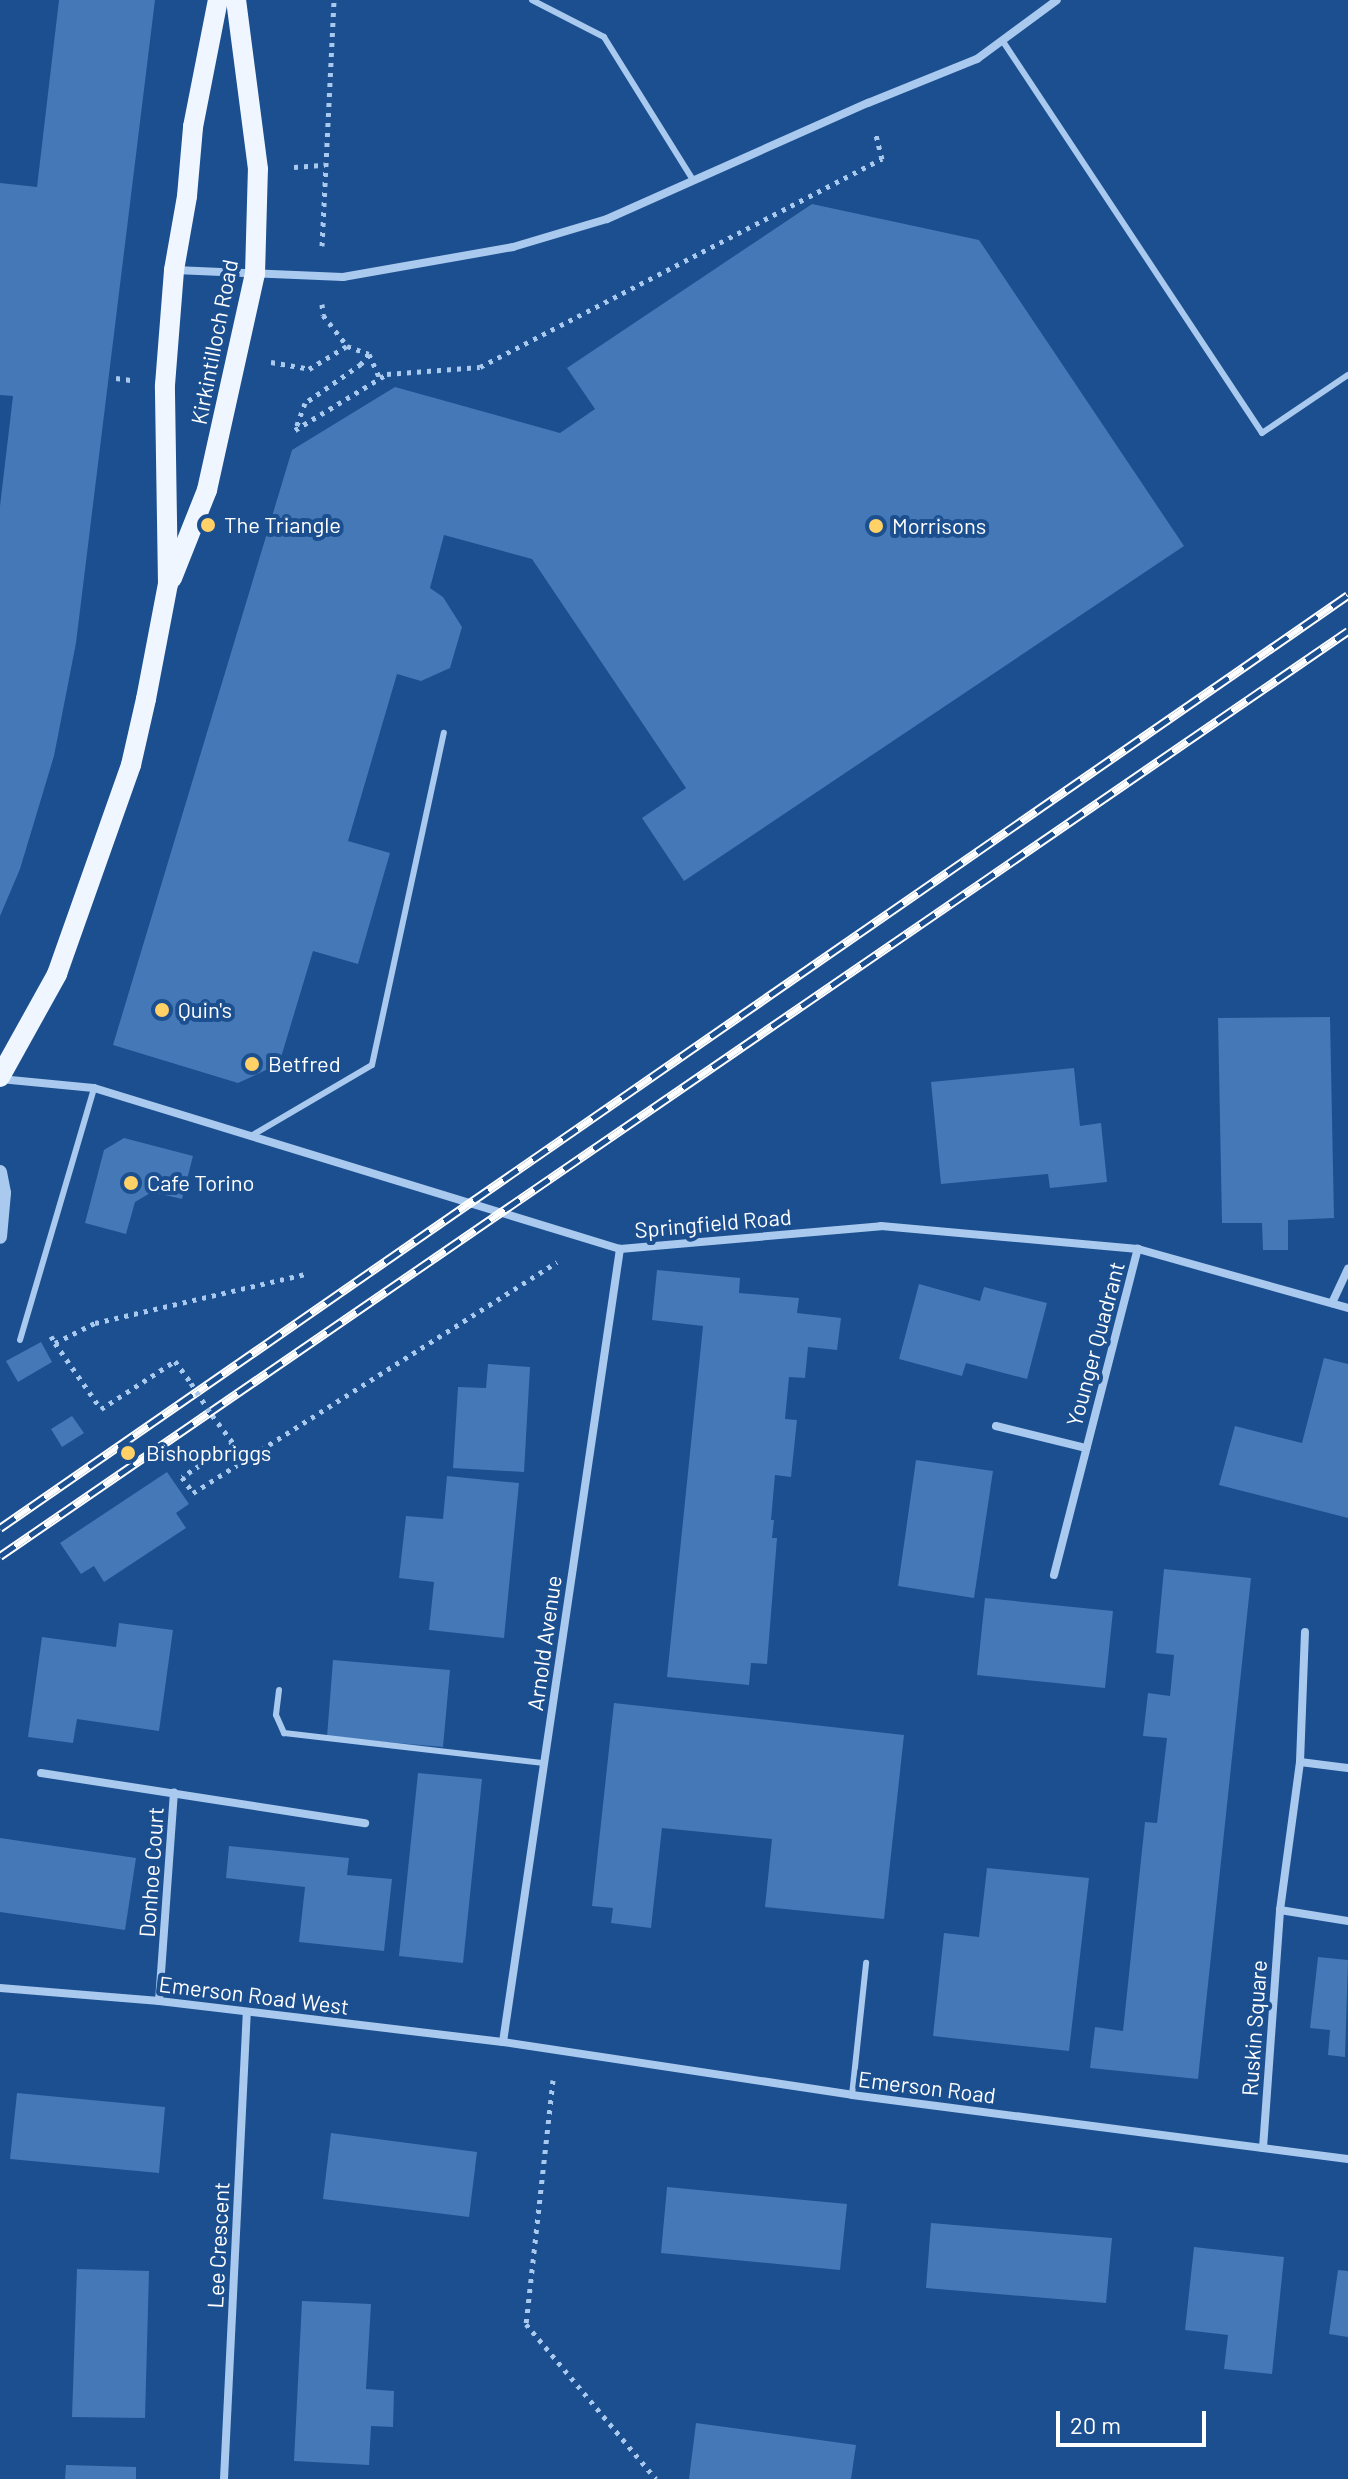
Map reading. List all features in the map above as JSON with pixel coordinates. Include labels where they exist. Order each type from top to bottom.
[{"type":"main road","name":"Kirkintilloch Road","points":[[167,590],[165,431],[174,270],[187,196],[193,127],[218,0]]},
{"type":"main road","name":"Kirkintilloch Road","points":[[0,1078],[48,995],[131,765],[167,590],[207,490],[255,274],[258,169],[236,0]]},
{"type":"street","points":[[174,270],[343,277],[513,247],[607,219],[977,59],[1057,0]]},
{"type":"street","name":"Springfield Road","points":[[0,1078],[94,1088],[248,1138],[620,1249],[881,1226],[1138,1249],[1348,1308]]},
{"type":"street","points":[[0,1172],[4,1193],[0,1237]]},
{"type":"street","name":"Arnold Avenue","points":[[503,2042],[620,1249]]},
{"type":"street","name":"Younger Quadrant","points":[[1054,1575],[1138,1249]]},
{"type":"street","points":[[1332,1303],[1348,1268]]},
{"type":"street","name":"Younger Quadrant","points":[[996,1426],[1086,1448]]},
{"type":"street","name":"Ruskin Square","points":[[1263,2148],[1280,1910],[1300,1762],[1305,1632]]},
{"type":"street","points":[[1300,1762],[1348,1768]]},
{"type":"street","name":"Donhoe Court","points":[[41,1773],[365,1823]]},
{"type":"street","name":"Donhoe Court","points":[[159,2001],[174,1793]]},
{"type":"street","points":[[1280,1910],[1348,1921]]},
{"type":"street","name":"Emerson Road West","points":[[0,1988],[159,2001],[503,2042]]},
{"type":"street","name":"Lee Crescent","points":[[224,2479],[247,2013]]},
{"type":"street","name":"Emerson Road","points":[[503,2042],[852,2095],[1348,2159]]},
{"type":"lane","points":[[532,0],[604,37],[693,180]]},
{"type":"lane","points":[[1002,40],[1262,433],[1348,375]]},
{"type":"lane","points":[[248,1138],[372,1065],[444,733]]},
{"type":"lane","points":[[20,1340],[94,1088]]},
{"type":"lane","points":[[279,1690],[276,1715],[284,1733],[544,1763]]},
{"type":"lane","points":[[852,2095],[866,1963]]},
{"type":"path","points":[[369,354],[380,379]]},
{"type":"path","points":[[31,1303],[101,1409],[175,1361],[233,1443],[182,1477],[193,1493],[590,1240]]},
{"type":"path","points":[[55,1343],[95,1323],[305,1274]]},
{"type":"path","points":[[556,2050],[526,2324],[656,2479]]},
{"type":"building","points":[[59,0],[155,0],[76,643],[54,756],[20,869],[0,916],[0,506],[13,396],[0,395],[0,183],[37,187]]},
{"type":"building","name":"Morrisons","points":[[812,204],[979,240],[1184,546],[684,881],[642,818],[686,788],[532,559],[444,535],[430,588],[443,597],[462,627],[450,668],[421,681],[397,674],[348,841],[390,853],[358,964],[313,951],[279,1064],[238,1083],[113,1045],[292,450],[395,387],[560,433],[595,409],[567,368]]},
{"type":"building","points":[[1330,1017],[1334,1218],[1288,1220],[1288,1250],[1263,1250],[1262,1223],[1222,1223],[1218,1018]]},
{"type":"building","points":[[1074,1068],[1080,1126],[1101,1123],[1107,1182],[1050,1188],[1048,1174],[941,1184],[931,1082]]},
{"type":"building","points":[[124,1138],[193,1156],[182,1199],[152,1192],[135,1202],[126,1234],[85,1223],[104,1150]]},
{"type":"building","points":[[657,1270],[740,1278],[739,1293],[799,1298],[797,1313],[841,1318],[837,1350],[808,1347],[805,1378],[789,1377],[785,1419],[797,1420],[791,1477],[775,1475],[771,1520],[774,1520],[772,1538],[777,1538],[767,1664],[751,1663],[749,1685],[667,1677],[703,1326],[652,1320]]},
{"type":"building","points":[[919,1284],[980,1301],[984,1287],[1047,1303],[1027,1379],[966,1363],[962,1376],[899,1359]]},
{"type":"building","points":[[41,1342],[52,1362],[18,1382],[6,1361]]},
{"type":"building","points":[[1324,1358],[1348,1364],[1348,1518],[1219,1485],[1235,1426],[1302,1443]]},
{"type":"building","points":[[488,1364],[530,1367],[524,1472],[453,1468],[458,1387],[486,1388]]},
{"type":"building","points":[[72,1416],[84,1433],[62,1447],[51,1429]]},
{"type":"building","points":[[916,1460],[993,1471],[974,1598],[898,1586]]},
{"type":"building","points":[[167,1472],[189,1504],[176,1513],[186,1528],[104,1582],[94,1566],[81,1574],[60,1543]]},
{"type":"building","points":[[447,1476],[519,1483],[504,1638],[429,1630],[434,1582],[399,1578],[406,1516],[443,1519]]},
{"type":"building","points":[[1164,1569],[1251,1578],[1198,2079],[1090,2068],[1095,2027],[1123,2031],[1145,1822],[1157,1823],[1167,1738],[1143,1736],[1148,1693],[1170,1696],[1174,1655],[1156,1653]]},
{"type":"building","points":[[985,1598],[1113,1611],[1105,1688],[977,1675]]},
{"type":"building","points":[[119,1623],[173,1630],[159,1731],[77,1719],[73,1743],[28,1737],[42,1637],[116,1647]]},
{"type":"building","points":[[333,1660],[450,1670],[443,1747],[327,1737]]},
{"type":"building","points":[[614,1703],[904,1735],[884,1919],[765,1907],[772,1839],[662,1828],[651,1928],[611,1923],[613,1908],[592,1906]]},
{"type":"building","points":[[418,1773],[482,1779],[463,1963],[399,1956]]},
{"type":"building","points":[[0,1838],[136,1858],[125,1930],[0,1912]]},
{"type":"building","points":[[229,1846],[349,1858],[347,1875],[392,1879],[384,1951],[299,1942],[305,1887],[226,1878]]},
{"type":"building","points":[[987,1868],[1089,1878],[1069,2051],[933,2036],[944,1933],[979,1937]]},
{"type":"building","points":[[1318,1957],[1348,1960],[1345,2057],[1328,2055],[1330,2030],[1310,2028]]},
{"type":"building","points":[[17,2093],[165,2107],[159,2173],[10,2159]]},
{"type":"building","points":[[331,2133],[477,2152],[469,2217],[323,2199]]},
{"type":"building","points":[[667,2187],[847,2204],[840,2270],[661,2253]]},
{"type":"building","points":[[931,2223],[1112,2238],[1106,2303],[926,2288]]},
{"type":"building","points":[[1194,2247],[1284,2257],[1272,2374],[1224,2369],[1228,2335],[1185,2330]]},
{"type":"building","points":[[77,2269],[149,2271],[145,2418],[72,2417]]},
{"type":"building","points":[[1338,2270],[1348,2271],[1348,2337],[1329,2334]]},
{"type":"building","points":[[302,2301],[371,2304],[366,2389],[394,2391],[393,2427],[371,2426],[369,2465],[294,2461]]},
{"type":"building","points":[[696,2423],[856,2445],[851,2479],[689,2479]]},
{"type":"building","points":[[66,2465],[136,2467],[136,2479],[65,2479]]},
{"type":"railway","points":[[0,1528],[1348,595]]},
{"type":"railway","points":[[0,1556],[1348,631]]},
{"type":"place","name":"The Triangle","points":[[208,525]]},
{"type":"place","name":"Morrisons","points":[[876,526]]},
{"type":"place","name":"Quin's","points":[[162,1010]]},
{"type":"place","name":"Betfred","points":[[252,1064]]},
{"type":"place","name":"Cafe Torino","points":[[131,1183]]},
{"type":"place","name":"Bishopbriggs","points":[[128,1453]]}]
